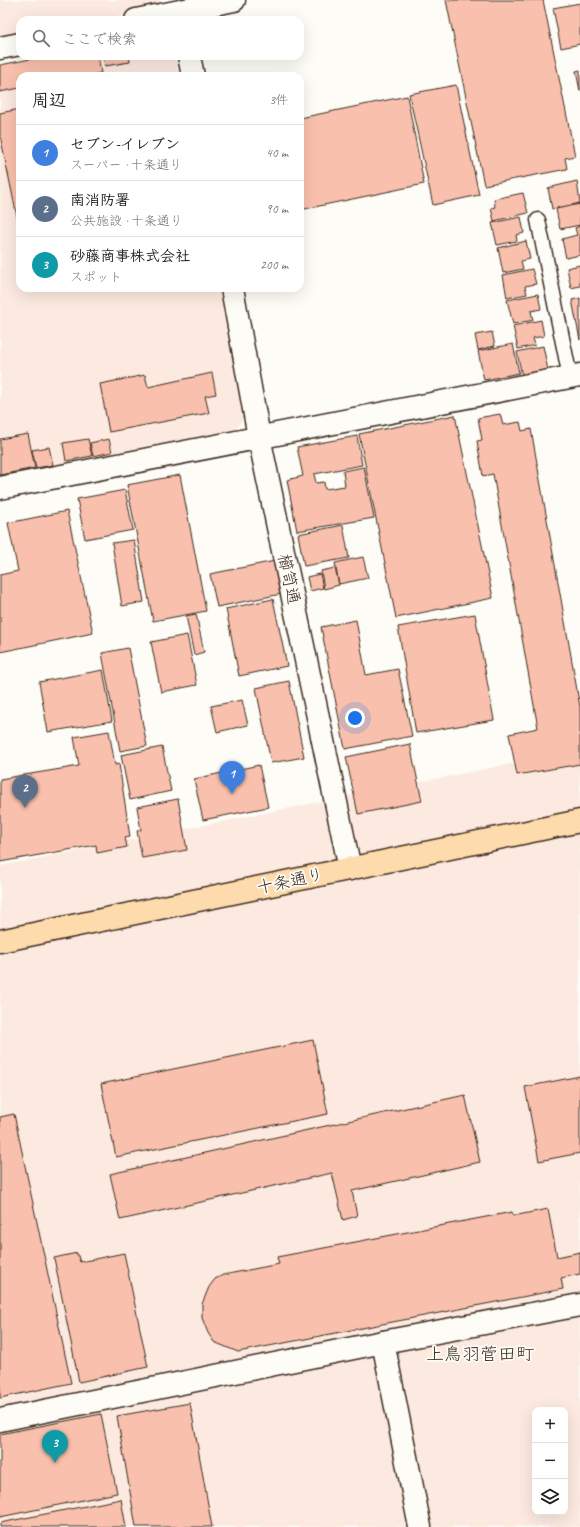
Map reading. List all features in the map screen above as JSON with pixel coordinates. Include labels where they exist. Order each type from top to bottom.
[{"type":"main road","name":"十条通り","points":[[0,941],[580,822]]},
{"type":"street","points":[[154,16],[234,0]]},
{"type":"street","points":[[0,48],[16,45]]},
{"type":"street","points":[[190,60],[192,72]]},
{"type":"street","name":"櫛笥通","points":[[233,292],[259,437],[350,869]]},
{"type":"street","points":[[0,488],[575,376]]},
{"type":"street","points":[[0,1420],[382,1342],[580,1305]]},
{"type":"street","points":[[382,1342],[420,1527]]},
{"type":"lane","points":[[538,220],[575,376]]},
{"type":"shaded area","points":[[0,0],[160,0],[154,10],[122,16],[16,16],[16,36],[0,39]]},
{"type":"shaded area","points":[[24,60],[176,60],[178,72],[16,72],[16,292],[221,292],[244,417],[235,431],[0,476],[0,65]]},
{"type":"shaded area","points":[[580,750],[580,1527],[0,1527],[0,866]]},
{"type":"building","points":[[446,0],[543,0],[575,156],[565,158],[567,169],[484,185]]},
{"type":"building","points":[[580,3],[580,44],[561,48],[553,8]]},
{"type":"building","points":[[26,60],[99,60],[101,72],[16,72],[16,89],[0,92],[0,65]]},
{"type":"building","points":[[104,60],[130,60],[130,62],[105,66]]},
{"type":"building","points":[[580,70],[580,91],[576,71]]},
{"type":"building","points":[[456,85],[479,195],[433,205],[409,94]]},
{"type":"building","points":[[407,96],[424,184],[304,209],[304,117]]},
{"type":"building","points":[[16,110],[16,212],[0,135],[0,113]]},
{"type":"building","points":[[577,181],[580,203],[552,209],[548,188]]},
{"type":"building","points":[[523,193],[528,213],[494,221],[491,208],[495,207],[494,199]]},
{"type":"building","points":[[580,204],[580,225],[560,229],[556,209]]},
{"type":"building","points":[[521,217],[524,233],[516,235],[517,241],[497,245],[492,223]]},
{"type":"building","points":[[580,226],[580,255],[566,258],[562,239],[577,235],[575,228]]},
{"type":"building","points":[[526,241],[530,259],[521,261],[523,269],[503,273],[498,248]]},
{"type":"building","points":[[580,265],[580,286],[571,288],[567,268]]},
{"type":"building","points":[[532,269],[536,284],[525,286],[527,294],[507,298],[503,275]]},
{"type":"building","points":[[538,294],[541,309],[531,311],[533,320],[513,324],[507,300]]},
{"type":"building","points":[[580,298],[580,340],[572,300]]},
{"type":"building","points":[[541,320],[544,336],[533,338],[535,345],[518,349],[513,326]]},
{"type":"building","points":[[492,332],[495,346],[478,350],[475,335]]},
{"type":"building","points":[[513,344],[519,373],[484,380],[478,351]]},
{"type":"building","points":[[543,346],[548,370],[522,376],[517,352]]},
{"type":"building","points":[[212,373],[216,394],[205,396],[209,413],[109,432],[100,384],[145,375],[148,387]]},
{"type":"building","points":[[500,414],[503,425],[520,422],[522,431],[531,429],[580,707],[580,764],[517,775],[509,734],[538,728],[493,474],[483,476],[477,441],[482,440],[478,418]]},
{"type":"building","points":[[455,415],[493,598],[396,618],[359,434]]},
{"type":"building","points":[[28,434],[35,468],[0,475],[0,439]]},
{"type":"building","points":[[357,436],[362,465],[314,474],[316,483],[324,482],[325,489],[345,486],[343,471],[364,467],[374,518],[297,531],[287,480],[303,476],[297,447]]},
{"type":"building","points":[[88,439],[92,456],[66,461],[63,443]]},
{"type":"building","points":[[109,439],[112,452],[93,456],[90,443]]},
{"type":"building","points":[[49,447],[53,465],[36,468],[32,450]]},
{"type":"building","points":[[180,475],[206,611],[153,621],[127,485]]},
{"type":"building","points":[[125,490],[133,530],[85,539],[77,499]]},
{"type":"building","points":[[67,511],[93,633],[0,652],[0,575],[18,571],[8,523]]},
{"type":"building","points":[[343,525],[349,558],[304,566],[298,534]]},
{"type":"building","points":[[134,540],[144,602],[122,606],[112,543]]},
{"type":"building","points":[[363,557],[368,578],[339,584],[335,563]]},
{"type":"building","points":[[275,561],[281,594],[217,607],[210,574]]},
{"type":"building","points":[[335,568],[339,585],[324,589],[321,571]]},
{"type":"building","points":[[320,574],[323,588],[310,591],[307,577]]},
{"type":"building","points":[[273,599],[287,666],[239,676],[226,609]]},
{"type":"building","points":[[196,614],[204,652],[194,655],[186,616]]},
{"type":"building","points":[[475,614],[494,720],[416,733],[398,627]]},
{"type":"building","points":[[356,620],[366,675],[398,669],[412,736],[345,749],[321,627]]},
{"type":"building","points":[[187,635],[197,685],[161,692],[151,642]]},
{"type":"building","points":[[128,648],[147,746],[120,751],[102,653]]},
{"type":"building","points":[[103,670],[112,721],[48,732],[39,682]]},
{"type":"building","points":[[289,681],[304,757],[271,763],[256,688]]},
{"type":"building","points":[[242,700],[248,725],[217,732],[211,706]]},
{"type":"building","points":[[109,731],[115,765],[119,764],[130,837],[125,838],[127,847],[97,853],[96,845],[0,862],[0,779],[79,766],[74,737]]},
{"type":"building","points":[[410,744],[422,801],[358,814],[346,757]]},
{"type":"building","points":[[162,747],[171,791],[130,800],[121,755]]},
{"type":"building","points":[[259,765],[268,807],[203,820],[194,779]]},
{"type":"building","points":[[178,799],[187,850],[142,858],[137,831],[141,830],[137,807]]},
{"type":"building","points":[[313,1040],[328,1114],[116,1157],[101,1084]]},
{"type":"building","points":[[580,1076],[580,1153],[539,1161],[525,1087]]},
{"type":"building","points":[[465,1095],[480,1162],[352,1191],[357,1216],[343,1220],[332,1173],[120,1220],[110,1174]]},
{"type":"building","points":[[14,1114],[71,1383],[0,1398],[0,1117]]},
{"type":"building","points":[[548,1209],[557,1257],[580,1252],[580,1274],[561,1278],[563,1289],[238,1352],[214,1342],[208,1333],[202,1318],[202,1304],[209,1287],[215,1279],[223,1275],[279,1264],[277,1257],[512,1212],[513,1216]]},
{"type":"building","points":[[77,1253],[80,1262],[124,1253],[148,1367],[79,1382],[54,1258]]},
{"type":"building","points":[[190,1403],[212,1527],[136,1527],[117,1416]]},
{"type":"building","points":[[101,1414],[117,1493],[0,1517],[0,1434]]},
{"type":"building","points":[[121,1499],[126,1527],[0,1527],[0,1523]]},
{"type":"place","name":"セブン-イレブン","points":[[232,794]]},
{"type":"place","name":"南消防署","points":[[25,808]]},
{"type":"place","name":"砂藤商事株式会社","points":[[55,1463]]},
{"type":"district","name":"上鳥羽菅田町","points":[[480,1354]]}]
